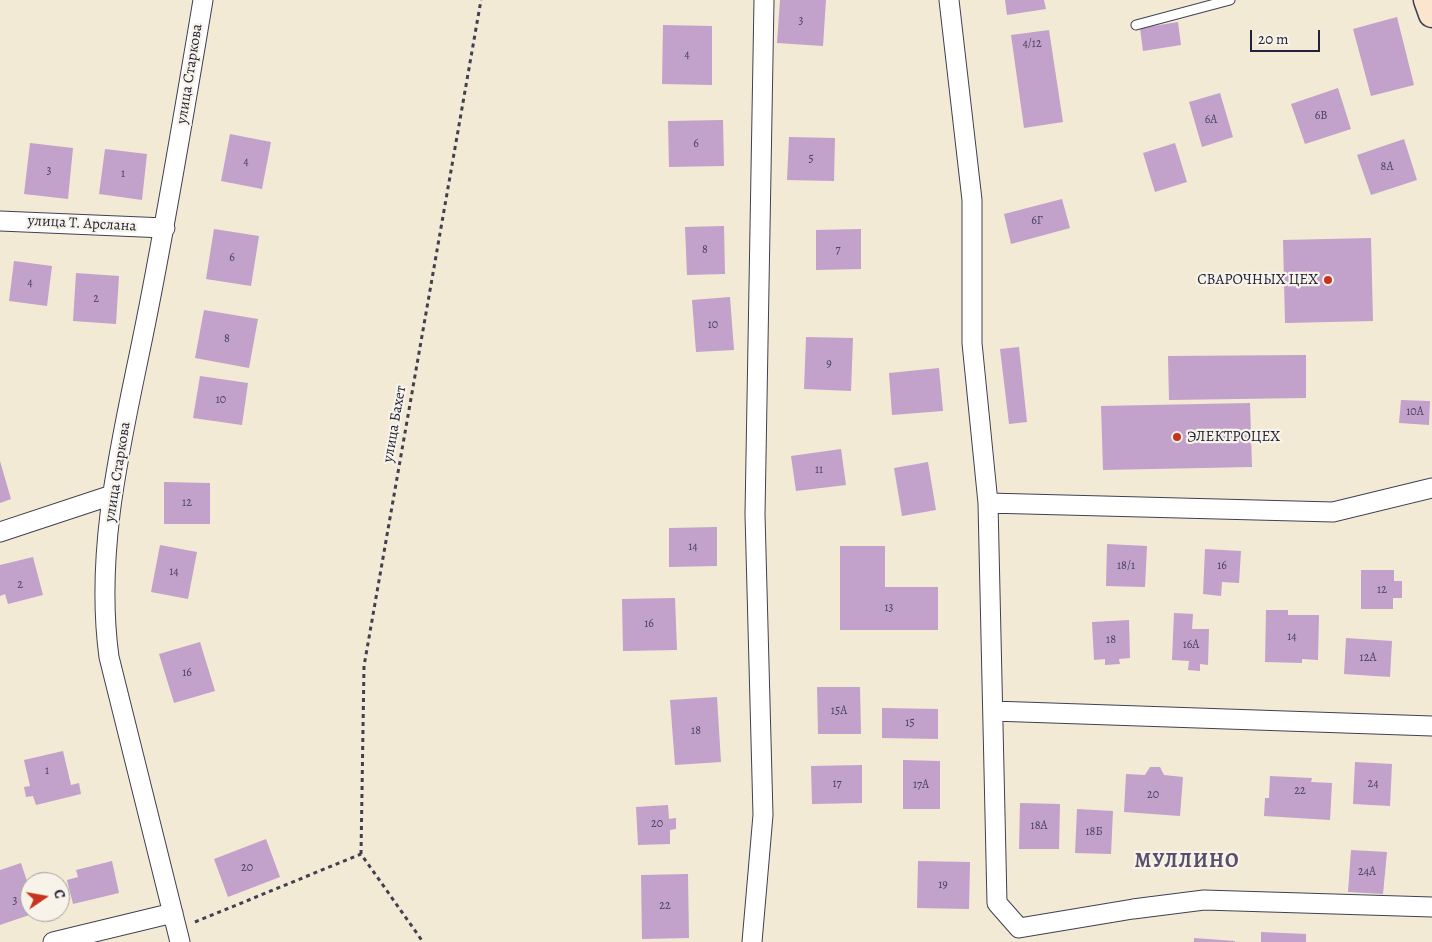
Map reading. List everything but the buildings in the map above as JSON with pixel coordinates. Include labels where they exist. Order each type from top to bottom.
[{"type":"street","name":"улица Старкова","points":[[177,928],[109,657],[104,622],[104,581],[112,495],[165,228],[203,0]]},
{"type":"street","points":[[752,942],[763,815],[755,514],[764,0]]},
{"type":"street","points":[[949,0],[972,200],[972,342],[988,503],[997,902],[1019,928],[1132,908],[1204,900],[1432,906]]},
{"type":"street","points":[[1427,0],[1432,14]]},
{"type":"street","name":"улица Т. Арслана","points":[[0,220],[165,228]]},
{"type":"street","points":[[988,503],[1333,512],[1432,488]]},
{"type":"street","points":[[0,532],[112,495]]},
{"type":"street","points":[[993,711],[1432,726]]},
{"type":"street","points":[[53,942],[177,928]]},
{"type":"lane","points":[[1136,25],[1230,0]]},
{"type":"path","name":"улица Бахет","points":[[361,854],[364,666],[482,0]]},
{"type":"path","points":[[177,928],[361,854],[423,942]]},
{"type":"place","name":"СВАРОЧНЫХ ЦЕХ","points":[[1328,280]]},
{"type":"place","name":"ЭЛЕКТРОЦЕХ","points":[[1177,437]]},
{"type":"district","name":"МУЛЛИНО","points":[[1187,862]]}]
